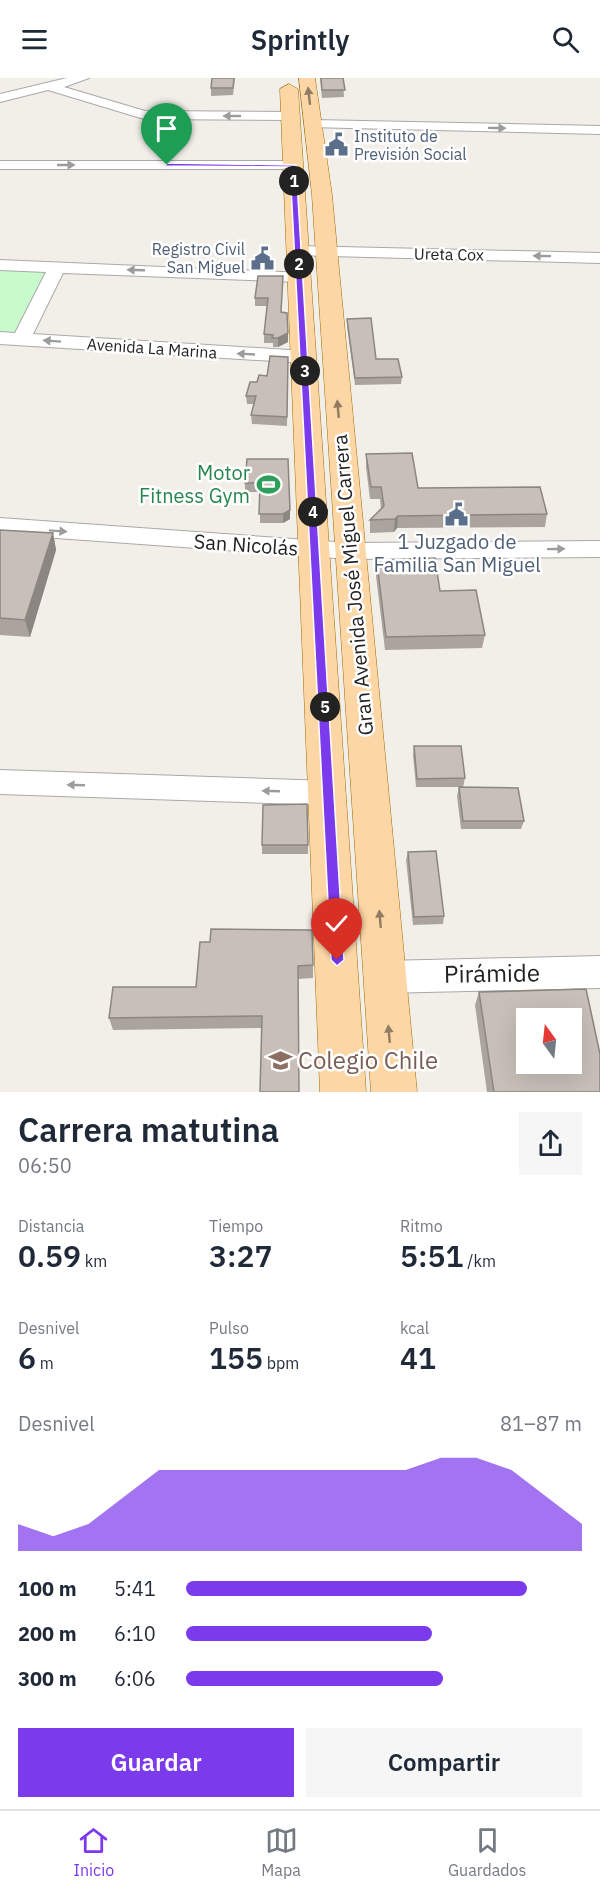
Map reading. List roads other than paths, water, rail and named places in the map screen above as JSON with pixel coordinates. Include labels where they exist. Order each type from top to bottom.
[{"type":"main road","name":"Gran Avenida José Miguel Carrera","points":[[288,78],[293,165],[311,251],[333,551],[329,793],[343,1092]]},
{"type":"main road","name":"Gran Avenida José Miguel Carrera","points":[[307,78],[322,195],[311,251],[299,277],[305,357],[333,551],[384,977],[394,1092]]},
{"type":"main road","points":[[339,990],[359,980],[384,977]]},
{"type":"street","points":[[0,98],[48,86],[77,83],[144,115],[290,116]]},
{"type":"street","points":[[313,124],[600,130]]},
{"type":"street","points":[[0,183],[4,165],[293,165]]},
{"type":"street","name":"Ureta Cox","points":[[311,251],[600,258]]},
{"type":"street","points":[[0,265],[299,277]]},
{"type":"street","points":[[21,339],[57,267]]},
{"type":"street","name":"Avenida La Marina","points":[[0,338],[305,357]]},
{"type":"street","name":"San Nicolás","points":[[0,526],[333,551],[600,549]]},
{"type":"street","points":[[0,782],[329,793]]},
{"type":"street","name":"Pirámide","points":[[384,977],[600,972]]},
{"type":"place","name":"Instituto de Previsión Social","points":[[336,145]]},
{"type":"place","name":"Registro Civil San Miguel","points":[[263,258]]},
{"type":"place","name":"Motor Fitness Gym","points":[[268,485]]},
{"type":"place","name":"1 Juzgado de Familia San Miguel","points":[[457,514]]},
{"type":"place","name":"Colegio Chile","points":[[280,1061]]}]
